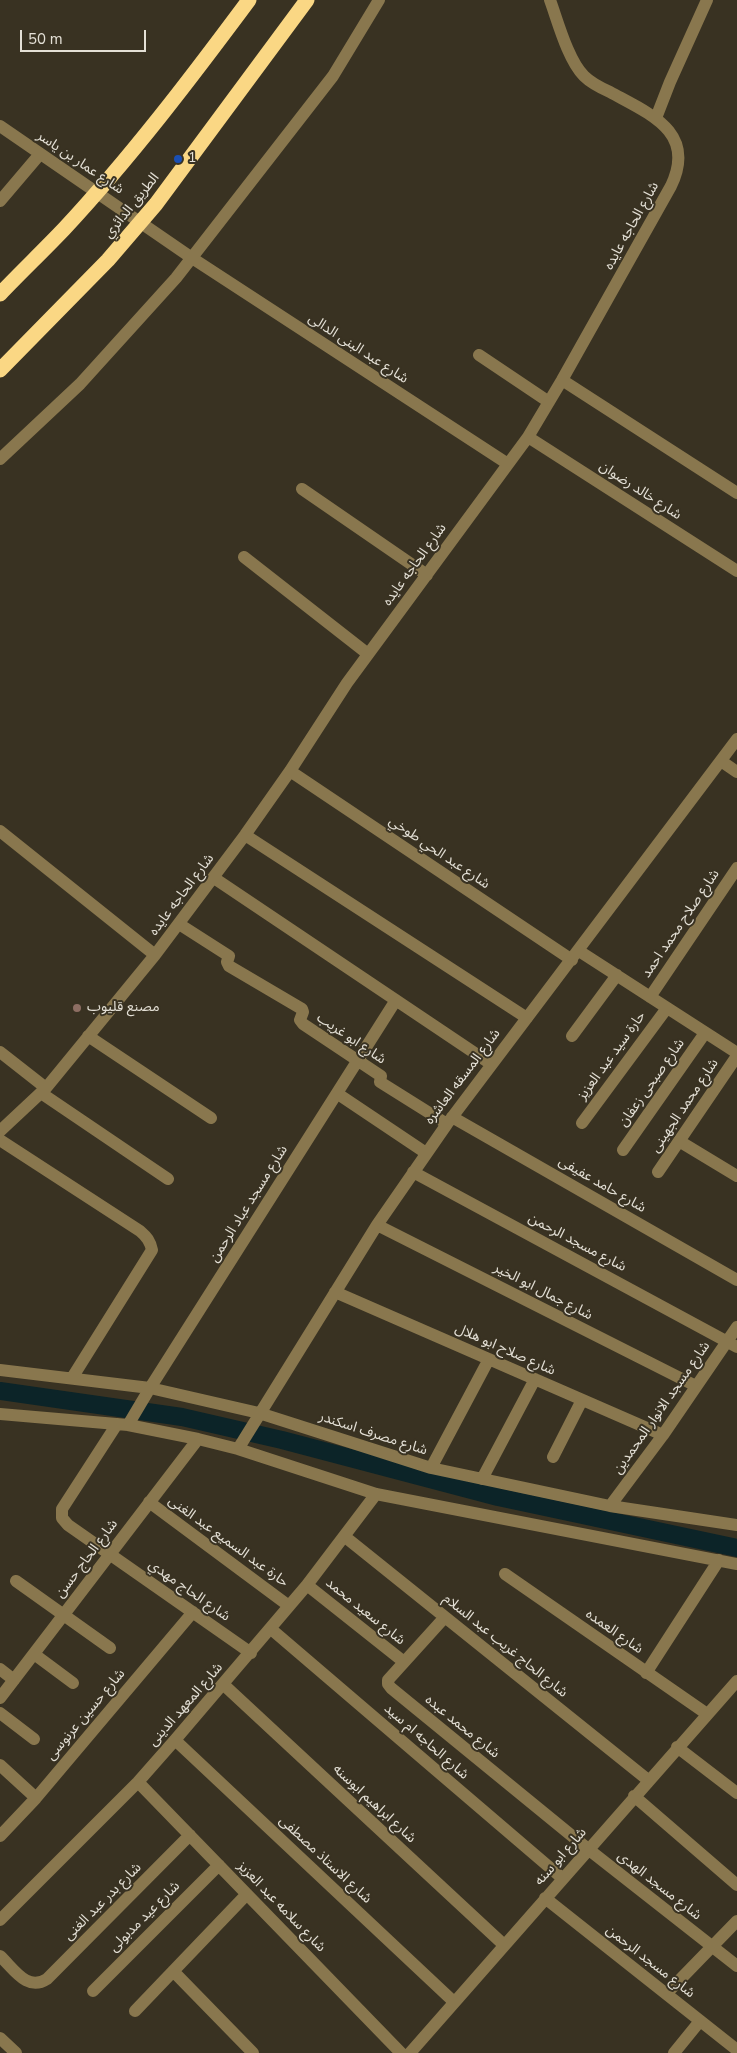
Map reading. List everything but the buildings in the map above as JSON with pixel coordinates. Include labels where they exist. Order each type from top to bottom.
[{"type":"highway","points":[[0,294],[65,228],[114,172],[199,68],[250,0]]},
{"type":"highway","name":"الطريق الدائري","points":[[0,370],[108,260],[156,204],[308,0]]},
{"type":"street","points":[[0,459],[80,384],[192,258],[333,76],[379,0]]},
{"type":"street","name":"شارع الحاجه عايده","points":[[0,1131],[43,1090],[155,955],[214,878],[290,771],[331,705],[528,437],[562,380],[676,174],[679,162],[678,149],[674,137],[666,126],[656,118],[592,83],[580,72],[572,58],[550,0]]},
{"type":"street","points":[[656,118],[707,0]]},
{"type":"street","name":"شارع عمار بن ياسر","points":[[0,126],[192,258]]},
{"type":"street","points":[[0,201],[40,154]]},
{"type":"street","name":"شارع عبد البنى الدالى","points":[[192,258],[508,464]]},
{"type":"street","points":[[479,355],[549,402]]},
{"type":"street","points":[[562,380],[737,493]]},
{"type":"street","name":"شارع خالد رضوان","points":[[528,437],[737,571]]},
{"type":"street","points":[[302,489],[427,576]]},
{"type":"street","points":[[244,557],[368,654]]},
{"type":"street","name":"شارع المسقه العاشره","points":[[238,1449],[377,1225],[426,1152],[737,739]]},
{"type":"street","points":[[721,761],[737,772]]},
{"type":"street","name":"شارع عبد الحي طوخي","points":[[290,771],[576,955],[617,975],[737,1055]]},
{"type":"street","points":[[0,831],[155,955]]},
{"type":"street","points":[[245,835],[527,1018]]},
{"type":"street","name":"شارع صلاح محمد احمد","points":[[650,996],[737,868]]},
{"type":"street","points":[[214,878],[491,1064]]},
{"type":"street","name":"شارع ابو غريب","points":[[179,924],[228,956],[229,966],[302,1009],[303,1012],[300,1020],[303,1024],[381,1076],[380,1082],[449,1120]]},
{"type":"street","points":[[572,1036],[617,975]]},
{"type":"street","name":"شارع مسجد عباد الرحمن","points":[[122,1425],[150,1388],[396,1000]]},
{"type":"street","name":"حارة سيد عبد العزيز","points":[[582,1123],[667,1008]]},
{"type":"street","name":"شارع صبحى زعفان","points":[[623,1150],[705,1032]]},
{"type":"street","points":[[88,1036],[211,1118]]},
{"type":"street","points":[[0,1052],[43,1090],[168,1179]]},
{"type":"street","name":"شارع محمد الجهينى","points":[[658,1172],[737,1055]]},
{"type":"street","points":[[338,1094],[426,1152]]},
{"type":"street","name":"شارع حامد عفيفى","points":[[449,1120],[737,1280]]},
{"type":"street","points":[[0,1140],[140,1231],[147,1236],[151,1243],[152,1250],[72,1378]]},
{"type":"street","points":[[679,1141],[737,1176]]},
{"type":"street","name":"شارع مسجد الرحمن","points":[[413,1172],[732,1344]]},
{"type":"street","name":"شارع جمال ابو الخير","points":[[377,1225],[696,1386]]},
{"type":"street","name":"شارع صلاح ابو هلال","points":[[335,1292],[663,1435]]},
{"type":"street","name":"شارع مسجد الانوار المحمدين","points":[[610,1506],[663,1435],[696,1386],[732,1344],[737,1327]]},
{"type":"street","points":[[431,1468],[489,1359]]},
{"type":"street","name":"شارع مصرف اسكندر","points":[[0,1370],[150,1388],[259,1413],[431,1468],[610,1506],[737,1525]]},
{"type":"street","points":[[482,1479],[535,1379]]},
{"type":"street","points":[[553,1457],[582,1400]]},
{"type":"street","points":[[0,1414],[122,1425],[198,1439],[238,1449],[376,1494],[737,1564]]},
{"type":"street","name":"شارع الحاج مهدي","points":[[122,1425],[61,1514],[64,1522],[251,1653]]},
{"type":"street","name":"شارع الحاج حسن","points":[[0,1698],[198,1439]]},
{"type":"street","name":"شارع المعهد الدينى","points":[[0,1920],[138,1782],[224,1685],[307,1585],[376,1494]]},
{"type":"street","name":"حارة عبد السميع عبد الغنى","points":[[149,1502],[289,1606]]},
{"type":"street","name":"شارع الحاج غريب عبد السلام","points":[[344,1536],[648,1780]]},
{"type":"street","points":[[646,1673],[719,1560]]},
{"type":"street","name":"شارع العمده","points":[[505,1574],[707,1714]]},
{"type":"street","points":[[16,1581],[110,1648]]},
{"type":"street","name":"شارع سعيد محمد","points":[[307,1585],[404,1662]]},
{"type":"street","name":"شارع حسين عرنوسى","points":[[0,1836],[36,1798],[193,1612]]},
{"type":"street","name":"شارع محمد عبده","points":[[445,1617],[388,1680],[388,1684],[588,1849]]},
{"type":"street","name":"شارع الحاجه ام سيد","points":[[271,1629],[562,1878]]},
{"type":"street","points":[[34,1654],[72,1683]]},
{"type":"street","points":[[0,1669],[14,1680]]},
{"type":"street","name":"شارع ابو سنه","points":[[410,2053],[737,1681]]},
{"type":"street","name":"شارع ابراهيم ابوسنه","points":[[224,1685],[504,1945]]},
{"type":"street","points":[[0,1713],[34,1738]]},
{"type":"street","name":"شارع الاستاذ مصطفى","points":[[175,1740],[454,2002]]},
{"type":"street","points":[[677,1747],[737,1793]]},
{"type":"street","points":[[0,1764],[36,1798]]},
{"type":"street","name":"شارع سلامه عبد العزيز","points":[[138,1782],[402,2053]]},
{"type":"street","points":[[634,1796],[737,1884]]},
{"type":"street","name":"شارع بدر عبد الغنى","points":[[0,1956],[26,1982],[41,1983],[190,1835]]},
{"type":"street","name":"شارع مسجد الهدى","points":[[588,1849],[737,1966]]},
{"type":"street","name":"شارع عيد مدبولى","points":[[93,1991],[219,1865]]},
{"type":"street","points":[[135,2011],[247,1894]]},
{"type":"street","name":"شارع مسجد الرحمن","points":[[545,1898],[737,2050]]},
{"type":"street","points":[[666,1994],[737,1921]]},
{"type":"street","points":[[173,1971],[253,2053]]},
{"type":"street","points":[[674,2053],[700,2021]]},
{"type":"street","points":[[0,2038],[16,2053]]},
{"type":"waterway","points":[[0,1391],[182,1417],[282,1440],[498,1497],[737,1548]]},
{"type":"place","name":"1","points":[[178,159]]},
{"type":"place","name":"مصنع قليوب","points":[[77,1008]]}]
